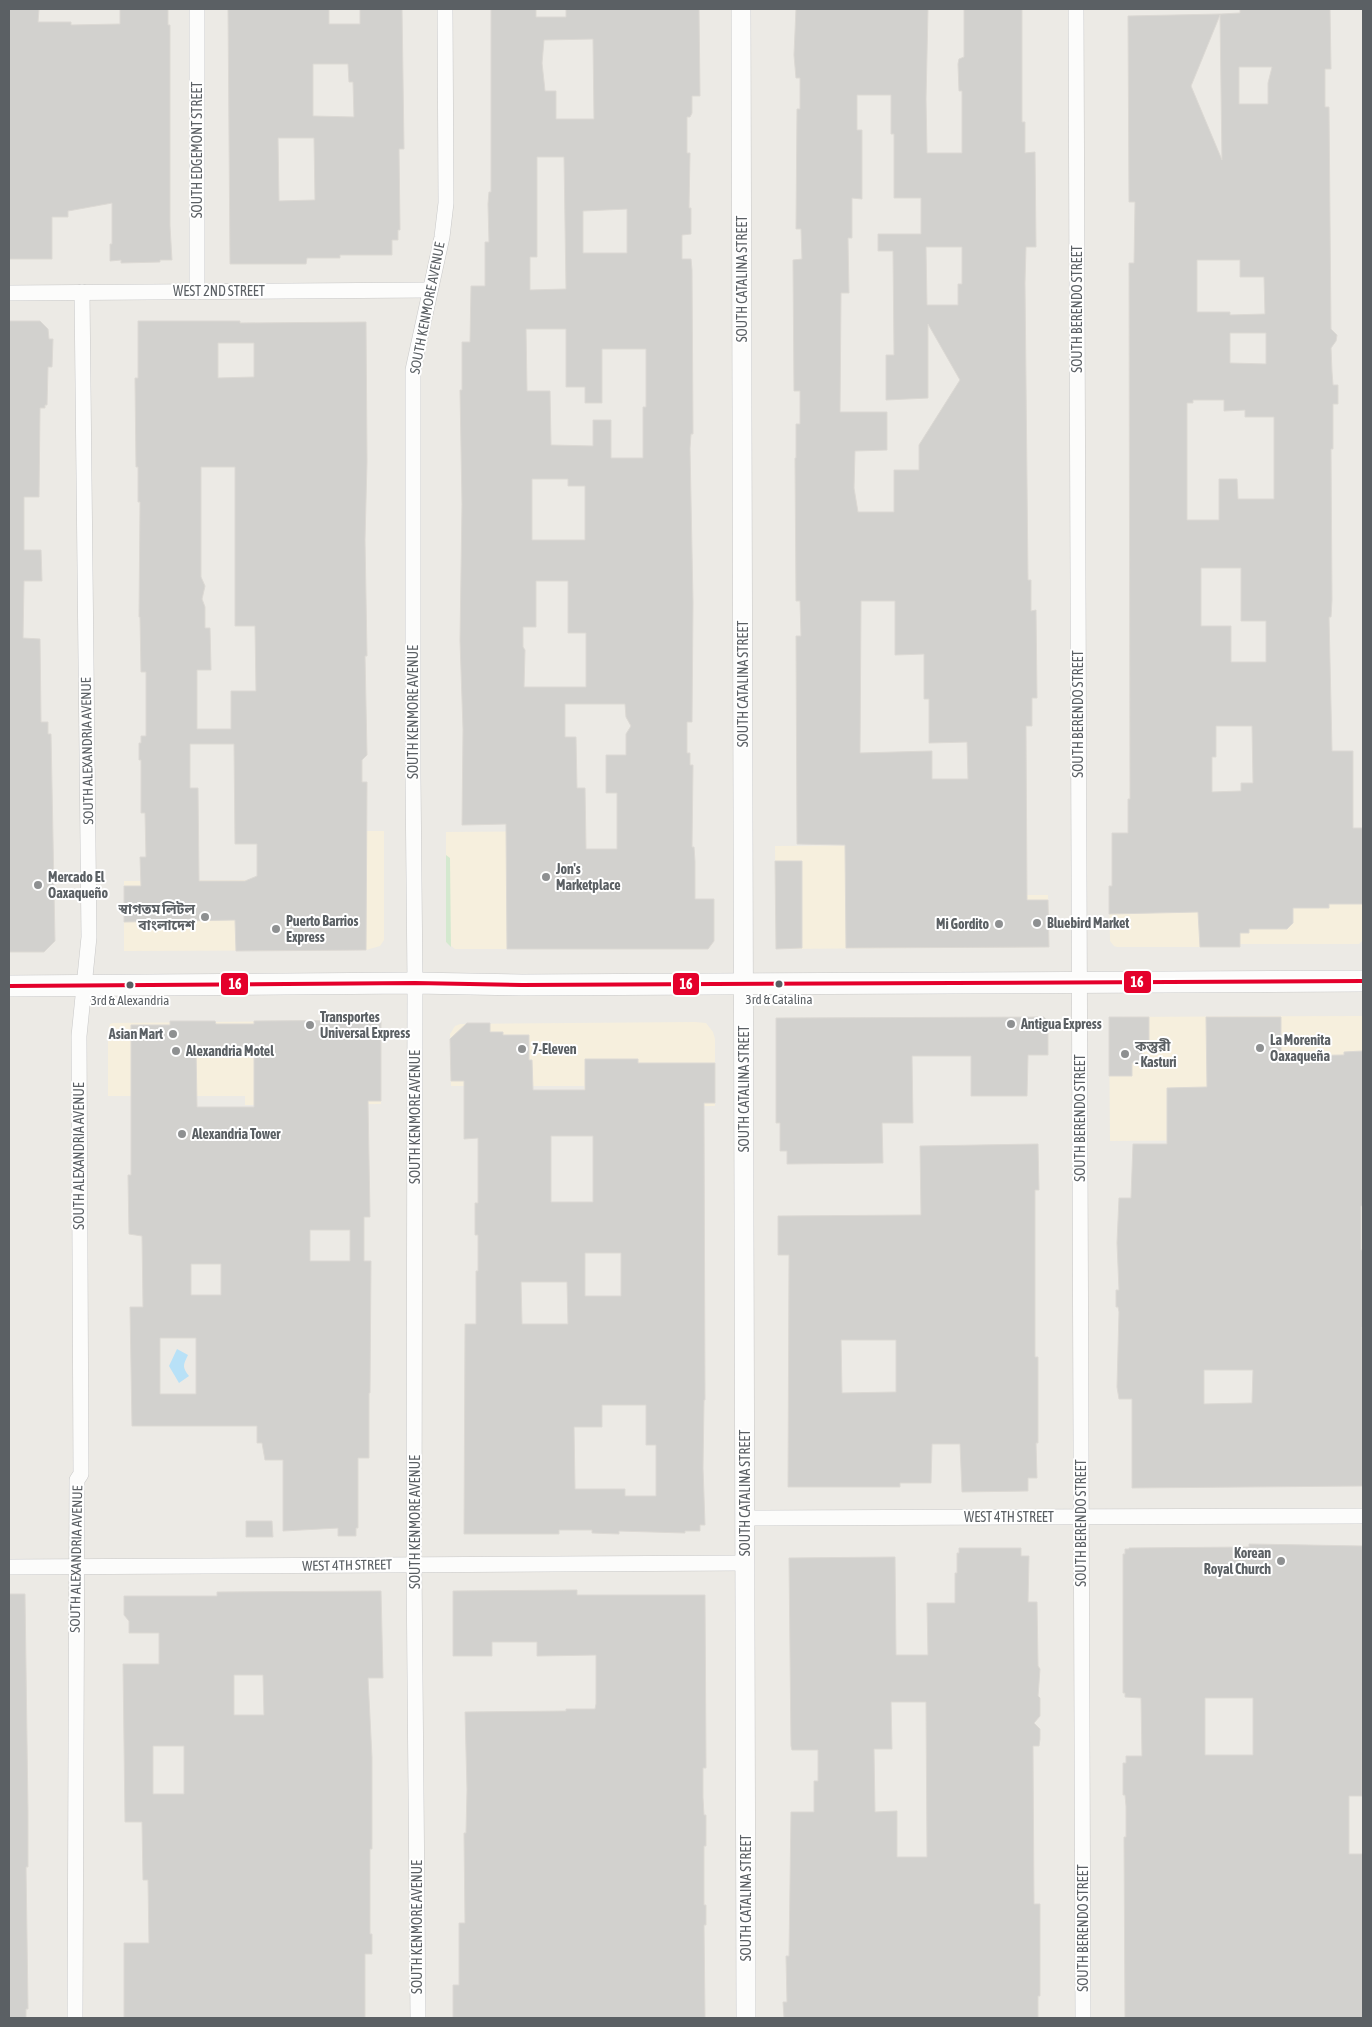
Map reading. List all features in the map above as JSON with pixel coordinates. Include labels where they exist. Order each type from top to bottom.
[{"type":"main road","points":[[9,986],[415,983],[522,985],[1363,981]]},
{"type":"street","name":"SOUTH EDGEMONT STREET","points":[[196,9],[197,292]]},
{"type":"street","name":"SOUTH KENMORE AVENUE","points":[[418,2018],[414,1564],[413,370],[442,237],[446,203],[445,9]]},
{"type":"street","name":"SOUTH CATALINA STREET","points":[[741,9],[746,2018]]},
{"type":"street","name":"SOUTH BERENDO STREET","points":[[1076,9],[1083,2018]]},
{"type":"street","name":"WEST 2ND STREET","points":[[9,293],[430,290]]},
{"type":"street","name":"SOUTH ALEXANDRIA AVENUE","points":[[75,2018],[76,1567],[77,1480],[80,1474],[79,1036],[89,927],[82,292]]},
{"type":"street","name":"WEST 4TH STREET","points":[[745,1518],[1363,1516]]},
{"type":"street","name":"WEST 4TH STREET","points":[[9,1567],[745,1563]]},
{"type":"shaded area","points":[[257,831],[384,831],[384,940],[380,946],[366,950],[124,951],[124,881],[257,880]]},
{"type":"shaded area","points":[[586,831],[586,900],[713,899],[714,941],[708,949],[455,949],[446,942],[446,832]]},
{"type":"shaded area","points":[[912,845],[913,895],[1048,895],[1049,947],[776,949],[775,846]]},
{"type":"shaded area","points":[[1363,885],[1363,940],[1359,944],[1240,944],[1240,947],[1117,947],[1110,941],[1109,886]]},
{"type":"shaded area","points":[[1363,1016],[1363,1086],[1243,1087],[1243,1140],[1110,1141],[1109,1021],[1113,1017]]},
{"type":"shaded area","points":[[381,1020],[381,1104],[245,1105],[245,1096],[108,1096],[108,1031],[110,1024],[113,1023]]},
{"type":"shaded area","points":[[706,1023],[713,1032],[715,1039],[715,1106],[584,1107],[584,1086],[451,1086],[450,1034],[455,1026],[460,1024]]},
{"type":"green space","points":[[446,855],[450,858],[451,947],[446,942]]},
{"type":"water","points":[[177,1349],[188,1355],[184,1366],[189,1376],[179,1383],[169,1366]]},
{"type":"building","points":[[9,9],[39,9],[38,22],[71,22],[71,25],[120,24],[120,9],[168,9],[168,25],[170,25],[170,226],[172,260],[121,263],[121,260],[110,261],[112,203],[68,211],[68,217],[52,217],[52,259],[9,259]]},
{"type":"building","points":[[228,9],[329,9],[329,24],[360,24],[360,9],[402,9],[404,149],[399,149],[400,230],[398,230],[398,240],[392,240],[392,255],[340,255],[340,258],[307,258],[306,264],[230,264]],"holes":[[[313,64],[348,64],[349,82],[353,82],[354,117],[313,116]],[[278,138],[314,138],[315,200],[279,201]]]},
{"type":"building","points":[[491,9],[536,9],[536,17],[566,17],[566,9],[699,9],[700,96],[692,96],[692,113],[690,117],[687,117],[687,153],[690,153],[689,208],[691,208],[691,234],[682,235],[682,259],[691,259],[692,270],[693,434],[691,434],[690,448],[693,602],[692,722],[687,722],[687,753],[690,753],[690,765],[693,765],[692,847],[694,847],[695,862],[695,899],[714,899],[714,941],[708,949],[507,949],[506,824],[462,825],[460,390],[462,390],[462,342],[470,342],[471,286],[485,286],[485,242],[489,242],[488,204],[489,192],[491,192]],"holes":[[[593,39],[594,119],[556,119],[556,91],[545,91],[542,63],[544,40]],[[537,157],[564,157],[566,289],[530,290],[530,257],[537,257]],[[627,209],[627,253],[583,253],[583,211]],[[526,329],[566,329],[566,387],[585,387],[585,403],[602,403],[602,349],[646,349],[646,407],[643,407],[643,458],[611,458],[611,420],[593,420],[593,446],[551,445],[550,391],[527,391]],[[532,479],[568,479],[568,486],[585,486],[585,540],[532,540]],[[536,581],[568,581],[568,633],[586,633],[586,687],[524,687],[525,650],[523,647],[523,627],[536,627]],[[565,704],[625,704],[626,717],[631,726],[626,734],[626,755],[606,755],[606,793],[617,793],[617,849],[586,849],[585,788],[577,788],[576,737],[565,737]]]},
{"type":"building","points":[[796,9],[928,9],[927,153],[962,153],[962,91],[959,91],[958,64],[959,59],[964,57],[964,9],[1022,9],[1022,122],[1025,122],[1025,153],[1035,152],[1036,247],[1026,247],[1025,283],[1028,580],[1031,580],[1031,611],[1036,610],[1037,698],[1032,698],[1032,726],[1026,726],[1027,900],[1048,900],[1049,947],[846,948],[845,845],[797,844],[796,636],[801,636],[800,601],[796,601],[795,458],[796,424],[800,424],[800,391],[794,391],[793,260],[802,259],[801,229],[796,229],[797,109],[800,109],[800,78],[796,78],[794,55]],"holes":[[[857,95],[891,95],[891,134],[894,134],[894,198],[921,198],[921,234],[878,234],[878,251],[893,251],[894,355],[886,355],[886,400],[928,398],[928,324],[960,380],[919,445],[919,470],[894,470],[894,512],[858,512],[854,488],[855,451],[887,450],[887,412],[840,412],[841,293],[849,293],[848,238],[852,238],[852,198],[862,199],[862,130],[857,130]],[[926,247],[962,247],[962,284],[958,284],[958,305],[927,305]],[[861,601],[895,601],[895,655],[924,654],[924,699],[929,699],[929,743],[967,742],[968,779],[932,779],[932,751],[860,753]]]},
{"type":"building","points":[[1240,9],[1330,9],[1331,69],[1325,69],[1325,107],[1329,107],[1331,329],[1337,335],[1336,341],[1331,348],[1332,372],[1333,385],[1338,385],[1338,404],[1333,404],[1333,449],[1331,449],[1332,600],[1331,617],[1329,617],[1332,751],[1353,751],[1353,828],[1363,828],[1363,904],[1329,904],[1329,908],[1293,908],[1293,923],[1287,929],[1249,929],[1249,933],[1240,933],[1240,947],[1200,947],[1198,912],[1109,914],[1109,886],[1112,886],[1112,833],[1128,833],[1128,799],[1130,799],[1129,263],[1134,263],[1135,202],[1129,202],[1128,16],[1240,13]],"holes":[[[1220,15],[1222,160],[1191,86]],[[1239,67],[1272,67],[1268,83],[1268,104],[1239,104]],[[1197,260],[1240,260],[1240,277],[1264,277],[1265,314],[1230,315],[1230,312],[1197,312]],[[1230,333],[1266,333],[1266,364],[1230,363]],[[1193,400],[1224,400],[1224,411],[1245,410],[1245,417],[1274,417],[1274,499],[1238,499],[1237,479],[1219,479],[1219,520],[1187,520],[1187,403],[1193,403]],[[1201,568],[1241,568],[1241,621],[1266,621],[1266,662],[1231,662],[1231,626],[1201,626]],[[1216,726],[1252,726],[1253,783],[1241,783],[1241,791],[1212,792],[1212,757],[1216,757]]]},
{"type":"building","points":[[9,321],[40,321],[48,329],[49,339],[53,339],[52,367],[48,367],[47,405],[45,405],[45,408],[40,408],[39,497],[24,497],[24,550],[41,550],[42,581],[24,581],[23,638],[40,639],[41,722],[48,722],[48,734],[51,734],[55,941],[44,952],[9,952]]},
{"type":"building","points":[[138,321],[240,321],[240,323],[366,322],[367,462],[365,540],[367,656],[365,656],[367,755],[362,760],[362,782],[367,782],[366,950],[236,951],[235,920],[124,922],[124,886],[141,886],[140,857],[146,857],[145,813],[141,813],[141,760],[139,760],[141,736],[146,736],[146,672],[141,672],[139,617],[140,502],[138,502],[138,467],[136,467],[135,378],[138,378]],"holes":[[[218,343],[254,343],[254,377],[218,378]],[[201,467],[235,467],[235,626],[255,626],[256,691],[231,691],[231,729],[197,729],[197,670],[211,670],[210,628],[205,628],[205,607],[202,599],[205,586],[201,577]],[[190,744],[234,744],[235,844],[257,844],[257,876],[245,881],[199,881],[198,788],[190,788]]]},
{"type":"building","points":[[775,861],[802,861],[802,948],[776,949]]},
{"type":"building","points":[[1044,1017],[1048,1022],[1048,1055],[1028,1055],[1027,1096],[971,1096],[971,1056],[912,1056],[913,1123],[882,1123],[883,1163],[787,1164],[787,1151],[780,1151],[780,1123],[776,1123],[776,1018]]},
{"type":"building","name":"কস্তুরী - Kasturi","points":[[1109,1017],[1149,1017],[1149,1045],[1142,1045],[1142,1062],[1132,1063],[1132,1076],[1109,1076]]},
{"type":"building","points":[[1206,1017],[1281,1017],[1281,1056],[1344,1055],[1344,1052],[1363,1051],[1363,1206],[1361,1206],[1361,1250],[1363,1250],[1363,1486],[1132,1488],[1132,1399],[1119,1399],[1117,1387],[1119,1312],[1118,1307],[1116,1307],[1116,1290],[1119,1290],[1117,1243],[1119,1198],[1131,1198],[1133,1144],[1167,1144],[1167,1088],[1207,1087]],"holes":[[[1204,1370],[1253,1370],[1252,1403],[1204,1404]]]},
{"type":"building","points":[[381,1020],[381,1101],[368,1101],[370,1217],[364,1217],[364,1261],[371,1261],[369,1458],[358,1458],[358,1528],[356,1528],[356,1536],[338,1536],[338,1528],[283,1531],[283,1460],[265,1460],[262,1443],[257,1443],[257,1426],[132,1426],[130,1307],[143,1307],[142,1236],[129,1234],[128,1175],[131,1175],[131,1025],[170,1025],[170,1021],[215,1021],[216,1024],[254,1024],[254,1021]],"holes":[[[196,1048],[254,1048],[254,1107],[197,1107]],[[310,1230],[350,1230],[350,1261],[310,1261]],[[191,1264],[221,1264],[221,1295],[191,1295]],[[160,1338],[196,1338],[196,1394],[160,1394]]]},
{"type":"building","points":[[467,1023],[490,1023],[490,1032],[503,1032],[503,1035],[529,1035],[529,1060],[532,1060],[533,1090],[585,1090],[585,1059],[638,1059],[638,1063],[715,1063],[715,1103],[704,1103],[705,1400],[703,1468],[705,1525],[700,1525],[700,1531],[685,1531],[685,1533],[619,1531],[619,1534],[592,1533],[592,1530],[559,1530],[559,1534],[464,1534],[465,1324],[476,1324],[478,1235],[475,1235],[475,1203],[478,1203],[478,1138],[464,1139],[464,1081],[451,1081],[450,1039]],"holes":[[[551,1136],[593,1136],[593,1202],[551,1202]],[[585,1253],[621,1253],[621,1296],[585,1296]],[[521,1282],[567,1282],[568,1324],[522,1324]],[[602,1405],[646,1405],[646,1445],[656,1445],[656,1496],[625,1496],[625,1489],[575,1489],[574,1427],[602,1427]]]},
{"type":"building","points":[[1038,1144],[1039,1190],[1035,1190],[1035,1357],[1038,1357],[1037,1478],[1028,1478],[1028,1491],[962,1492],[960,1444],[932,1444],[931,1483],[900,1483],[900,1487],[788,1487],[789,1255],[778,1255],[778,1216],[921,1215],[920,1146]],"holes":[[[841,1340],[896,1340],[896,1392],[842,1393]]]},
{"type":"building","points":[[246,1521],[272,1521],[273,1537],[246,1537]]},
{"type":"building","points":[[1249,1544],[1363,1546],[1362,1796],[1349,1796],[1349,1854],[1363,1854],[1363,2018],[1125,2018],[1124,1837],[1126,1837],[1126,1806],[1125,1795],[1123,1795],[1123,1763],[1126,1763],[1126,1756],[1142,1756],[1141,1698],[1125,1697],[1125,1693],[1123,1693],[1123,1554],[1125,1554],[1125,1549],[1129,1548],[1249,1547]],"holes":[[[1205,1698],[1253,1698],[1253,1755],[1205,1755]]]},
{"type":"building","points":[[959,1548],[1021,1548],[1021,1556],[1029,1556],[1028,1602],[1037,1602],[1040,1716],[1034,1723],[1040,1729],[1040,1739],[1039,1746],[1033,1746],[1034,1904],[1040,1904],[1040,1996],[1038,1996],[1038,2018],[784,2018],[783,2002],[787,2002],[786,1956],[789,1956],[791,1812],[814,1812],[814,1781],[818,1781],[818,1750],[792,1750],[791,1746],[789,1558],[895,1557],[896,1655],[928,1655],[927,1603],[955,1603],[955,1573],[957,1573],[957,1553],[959,1553]],"holes":[[[891,1702],[926,1702],[927,1857],[897,1857],[897,1811],[875,1812],[874,1749],[892,1749]]]},
{"type":"building","points":[[577,1590],[577,1595],[705,1595],[706,1768],[703,1768],[703,1798],[704,1815],[706,1815],[706,1846],[704,1846],[704,1905],[706,1905],[706,1925],[704,1925],[705,2018],[453,2018],[453,1985],[459,1985],[459,1923],[465,1923],[464,1833],[466,1833],[467,1790],[465,1712],[595,1709],[596,1655],[537,1656],[537,1642],[492,1642],[492,1656],[453,1656],[453,1591]]},
{"type":"building","points":[[381,1591],[383,1678],[368,1678],[372,1758],[370,1934],[372,1934],[372,1954],[365,1954],[365,2018],[124,2018],[124,1943],[149,1943],[148,1880],[143,1880],[142,1822],[125,1822],[123,1664],[159,1664],[159,1633],[129,1633],[129,1621],[124,1615],[124,1596],[217,1596],[217,1592]],"holes":[[[234,1675],[263,1675],[264,1715],[234,1715]],[[153,1746],[184,1746],[184,1794],[153,1794]]]},
{"type":"building","points":[[9,1594],[25,1594],[28,1812],[28,1867],[26,1867],[28,2009],[26,2009],[26,2018],[9,2018]]},
{"type":"transit line","name":"16","points":[[9,986],[415,983],[522,985],[1363,981]]},
{"type":"place","name":"Jon's Marketplace","points":[[546,877]]},
{"type":"place","name":"Mercado El Oaxaqueño","points":[[38,885]]},
{"type":"place","name":"স্বাগতম লিটল বাংলাদেশ","points":[[205,917]]},
{"type":"place","name":"Bluebird Market","points":[[1037,923]]},
{"type":"place","name":"Mi Gordito","points":[[999,924]]},
{"type":"place","name":"Puerto Barrios Express","points":[[276,929]]},
{"type":"place","name":"3rd & Catalina","points":[[779,984]]},
{"type":"place","name":"3rd & Alexandria","points":[[130,985]]},
{"type":"place","name":"Antigua Express","points":[[1011,1024]]},
{"type":"place","name":"Transportes Universal Express","points":[[310,1025]]},
{"type":"place","name":"Asian Mart","points":[[173,1034]]},
{"type":"place","name":"La Morenita Oaxaqueña","points":[[1260,1048]]},
{"type":"place","name":"7-Eleven","points":[[522,1049]]},
{"type":"place","name":"Alexandria Motel","points":[[176,1051]]},
{"type":"place","name":"কস্তুরী - Kasturi","points":[[1125,1054]]},
{"type":"place","name":"Alexandria Tower","points":[[182,1134]]},
{"type":"place","name":"Korean Royal Church","points":[[1281,1561]]}]
